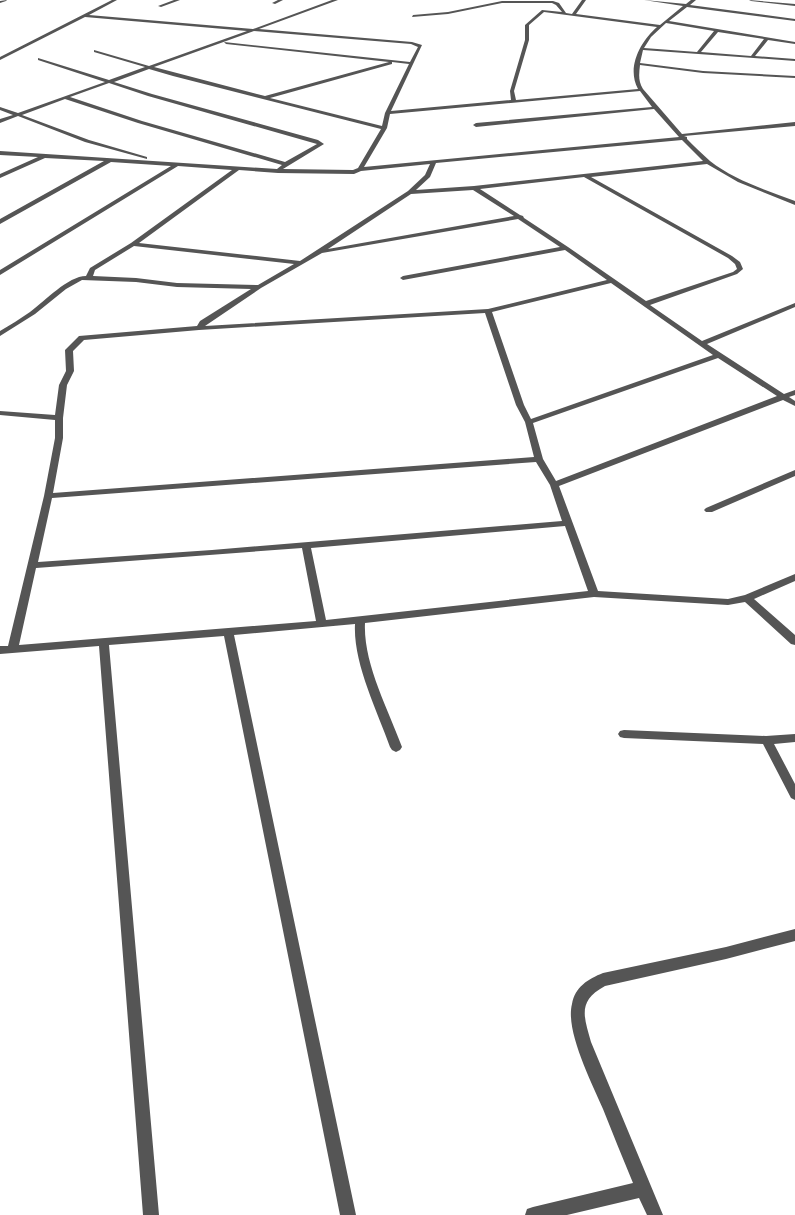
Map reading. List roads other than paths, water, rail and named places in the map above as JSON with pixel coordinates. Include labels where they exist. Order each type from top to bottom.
[{"type":"street","points":[[0,2],[5,0]]},
{"type":"street","points":[[0,60],[115,0]]},
{"type":"street","points":[[160,6],[178,0]]},
{"type":"street","points":[[274,2],[281,0]]},
{"type":"street","points":[[0,121],[336,0]]},
{"type":"street","points":[[574,14],[584,0]]},
{"type":"street","points":[[646,0],[795,20]]},
{"type":"street","points":[[694,0],[663,24],[641,49],[637,82],[640,90],[654,108],[708,162],[757,188],[795,204]]},
{"type":"street","points":[[751,0],[795,5]]},
{"type":"street","points":[[413,16],[435,15],[510,2],[556,3],[564,12]]},
{"type":"street","points":[[514,101],[512,91],[522,60],[528,22],[543,11],[663,24],[795,43]]},
{"type":"street","points":[[87,16],[418,44],[420,46],[388,113],[384,128],[360,170]]},
{"type":"street","points":[[698,53],[716,31]]},
{"type":"street","points":[[752,58],[766,39]]},
{"type":"street","points":[[221,42],[411,63]]},
{"type":"street","points":[[641,49],[795,60]]},
{"type":"street","points":[[96,51],[151,68],[384,128]]},
{"type":"street","points":[[40,59],[110,82],[321,144],[278,170]]},
{"type":"street","points":[[266,97],[380,67],[392,62]]},
{"type":"street","points":[[639,64],[703,72],[795,77]]},
{"type":"street","points":[[388,113],[640,90]]},
{"type":"street","points":[[68,98],[140,122],[286,164]]},
{"type":"street","points":[[0,108],[87,141],[161,163]]},
{"type":"street","points":[[476,124],[654,108]]},
{"type":"street","points":[[0,153],[347,174],[360,170],[434,161],[684,137],[795,124]]},
{"type":"street","points":[[0,176],[44,156]]},
{"type":"street","points":[[0,222],[111,160]]},
{"type":"street","points":[[199,328],[203,323],[260,287],[303,263],[410,192],[428,176],[434,161]]},
{"type":"street","points":[[410,192],[474,188],[708,162]]},
{"type":"street","points":[[0,272],[176,164]]},
{"type":"street","points":[[89,277],[92,269],[133,244],[238,168]]},
{"type":"street","points":[[584,175],[738,263],[740,269],[735,273],[645,304]]},
{"type":"street","points":[[474,188],[521,217],[701,344],[795,404]]},
{"type":"street","points":[[320,252],[521,217]]},
{"type":"street","points":[[133,244],[303,263]]},
{"type":"street","points":[[403,278],[566,248]]},
{"type":"street","points":[[0,334],[33,313],[75,280],[89,277],[177,285],[260,287]]},
{"type":"street","points":[[13,648],[33,565],[59,438],[59,418],[63,385],[70,371],[69,350],[76,341],[82,338],[199,328],[488,311],[612,281]]},
{"type":"street","points":[[701,344],[795,305]]},
{"type":"street","points":[[488,311],[520,404],[529,422],[539,459],[554,485],[594,594]]},
{"type":"street","points":[[529,422],[719,355]]},
{"type":"street","points":[[554,485],[795,392]]},
{"type":"street","points":[[0,413],[59,418]]},
{"type":"street","points":[[48,496],[539,459]]},
{"type":"street","points":[[708,510],[795,473]]},
{"type":"street","points":[[33,565],[203,554],[306,544],[568,524]]},
{"type":"street","points":[[306,544],[322,624]]},
{"type":"street","points":[[0,650],[322,624],[594,594],[728,602],[748,598],[795,577]]},
{"type":"street","points":[[748,598],[795,641]]},
{"type":"street","points":[[360,620],[358,634],[396,746]]},
{"type":"street","points":[[228,632],[348,1215]]},
{"type":"street","points":[[104,642],[151,1215]]},
{"type":"street","points":[[624,734],[766,740],[795,738]]},
{"type":"street","points":[[766,740],[795,795]]},
{"type":"street","points":[[655,1215],[587,1052],[578,1012],[578,1004],[582,995],[590,986],[603,980],[726,953],[795,935]]},
{"type":"street","points":[[533,1215],[643,1189]]}]
